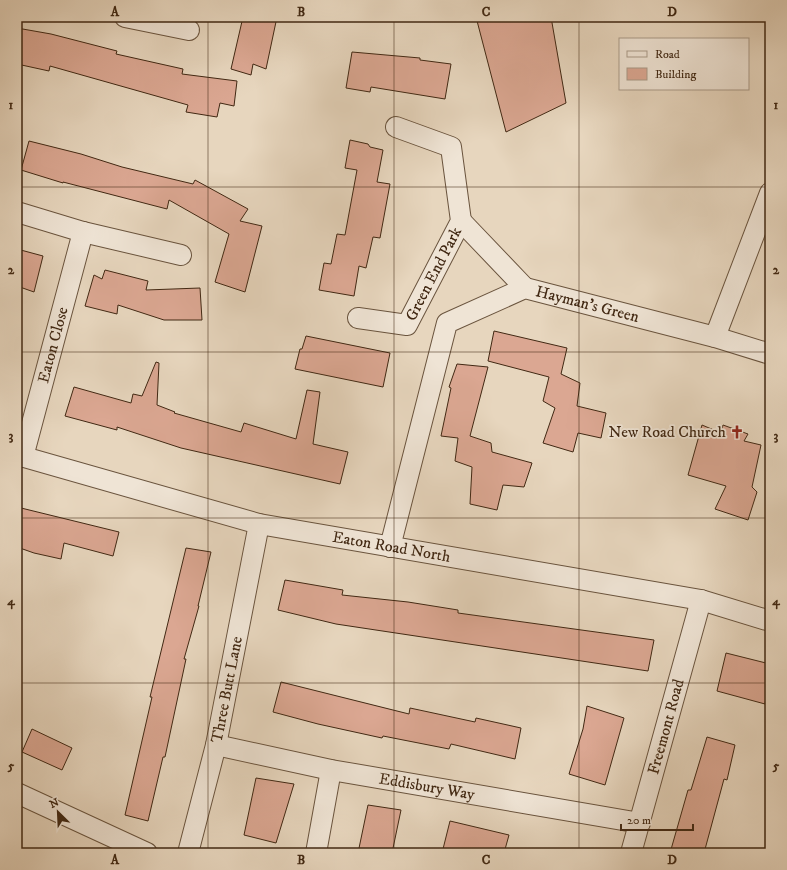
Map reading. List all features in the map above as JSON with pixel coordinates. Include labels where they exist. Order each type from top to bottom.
[{"type":"street","points":[[125,17],[189,30]]},
{"type":"street","name":"Green End Park","points":[[396,127],[451,147],[462,221],[525,288]]},
{"type":"street","points":[[715,337],[766,216],[770,192]]},
{"type":"street","points":[[17,212],[83,232],[181,255]]},
{"type":"street","name":"Green End Park","points":[[358,318],[407,325],[462,221]]},
{"type":"street","name":"Eaton Close","points":[[20,456],[83,232]]},
{"type":"street","name":"Hayman's Green","points":[[390,547],[447,323],[525,288],[715,337],[770,354]]},
{"type":"street","name":"Eaton Road North","points":[[20,456],[259,524],[701,600],[770,621]]},
{"type":"street","name":"Three Butt Lane","points":[[188,853],[216,745],[259,524]]},
{"type":"street","name":"Freemont Road","points":[[631,853],[701,600]]},
{"type":"street","name":"Eddisbury Way","points":[[216,745],[331,770],[640,823]]},
{"type":"street","points":[[316,853],[331,770]]},
{"type":"street","points":[[17,793],[147,853]]},
{"type":"building","points":[[243,17],[277,17],[266,69],[253,64],[251,75],[231,69]]},
{"type":"building","points":[[476,17],[551,17],[566,103],[506,132]]},
{"type":"building","points":[[17,28],[51,34],[117,51],[116,54],[183,69],[182,74],[237,81],[234,106],[220,103],[217,117],[186,112],[188,105],[50,66],[49,71],[17,64]]},
{"type":"building","points":[[352,52],[420,58],[420,60],[451,64],[445,99],[371,87],[370,92],[346,88]]},
{"type":"building","points":[[350,140],[368,144],[370,147],[383,150],[377,182],[390,184],[380,238],[373,237],[366,268],[359,266],[354,296],[319,290],[324,263],[331,264],[337,234],[345,235],[357,170],[345,168]]},
{"type":"building","points":[[29,141],[81,154],[122,167],[193,184],[195,180],[248,209],[240,221],[262,226],[245,292],[215,282],[229,234],[169,200],[167,209],[63,183],[21,170]]},
{"type":"building","points":[[17,249],[43,256],[34,292],[17,286]]},
{"type":"building","points":[[105,270],[148,281],[146,290],[200,288],[202,320],[164,320],[118,305],[117,314],[85,306],[94,275],[102,279]]},
{"type":"building","points":[[494,331],[567,348],[561,374],[580,383],[577,406],[606,413],[601,438],[578,433],[573,452],[543,443],[555,408],[543,401],[549,377],[488,361]]},
{"type":"building","points":[[306,336],[390,353],[383,387],[295,369],[300,349],[302,349]]},
{"type":"building","points":[[156,362],[159,363],[157,405],[175,412],[174,413],[241,432],[244,423],[296,439],[307,390],[320,392],[313,444],[348,452],[340,484],[181,448],[117,427],[117,430],[65,416],[74,387],[131,403],[133,394],[142,396]]},
{"type":"building","points":[[457,364],[488,367],[470,436],[491,443],[492,452],[532,463],[524,487],[503,485],[497,510],[470,504],[472,467],[455,461],[458,438],[441,436],[451,388],[449,387]]},
{"type":"building","points":[[702,425],[721,433],[723,425],[748,434],[744,441],[761,445],[752,487],[757,492],[748,520],[715,509],[726,486],[688,475]]},
{"type":"building","points":[[17,507],[119,532],[113,556],[64,543],[61,559],[34,553],[17,547]]},
{"type":"building","points":[[186,548],[211,552],[199,606],[184,659],[186,659],[165,757],[163,757],[148,821],[125,815],[152,697],[150,697]]},
{"type":"building","points":[[285,580],[343,590],[342,595],[408,602],[458,610],[458,613],[654,640],[648,671],[336,624],[278,610]]},
{"type":"building","points":[[726,653],[770,664],[770,697],[766,697],[765,704],[717,691]]},
{"type":"building","points":[[281,682],[409,714],[410,708],[475,722],[476,718],[521,728],[515,759],[451,744],[449,749],[383,736],[382,738],[318,724],[273,712]]},
{"type":"building","points":[[587,706],[624,718],[605,785],[569,774],[583,729]]},
{"type":"building","points":[[32,729],[72,748],[62,770],[22,752]]},
{"type":"building","points":[[707,737],[735,745],[727,780],[724,779],[704,853],[670,853],[688,790],[691,790]]},
{"type":"building","points":[[256,778],[294,784],[276,843],[244,835]]},
{"type":"building","points":[[368,805],[401,810],[392,853],[358,853]]},
{"type":"building","points":[[450,821],[509,835],[504,853],[442,853]]},
{"type":"place","name":"New Road Church","points":[[737,432]]}]
